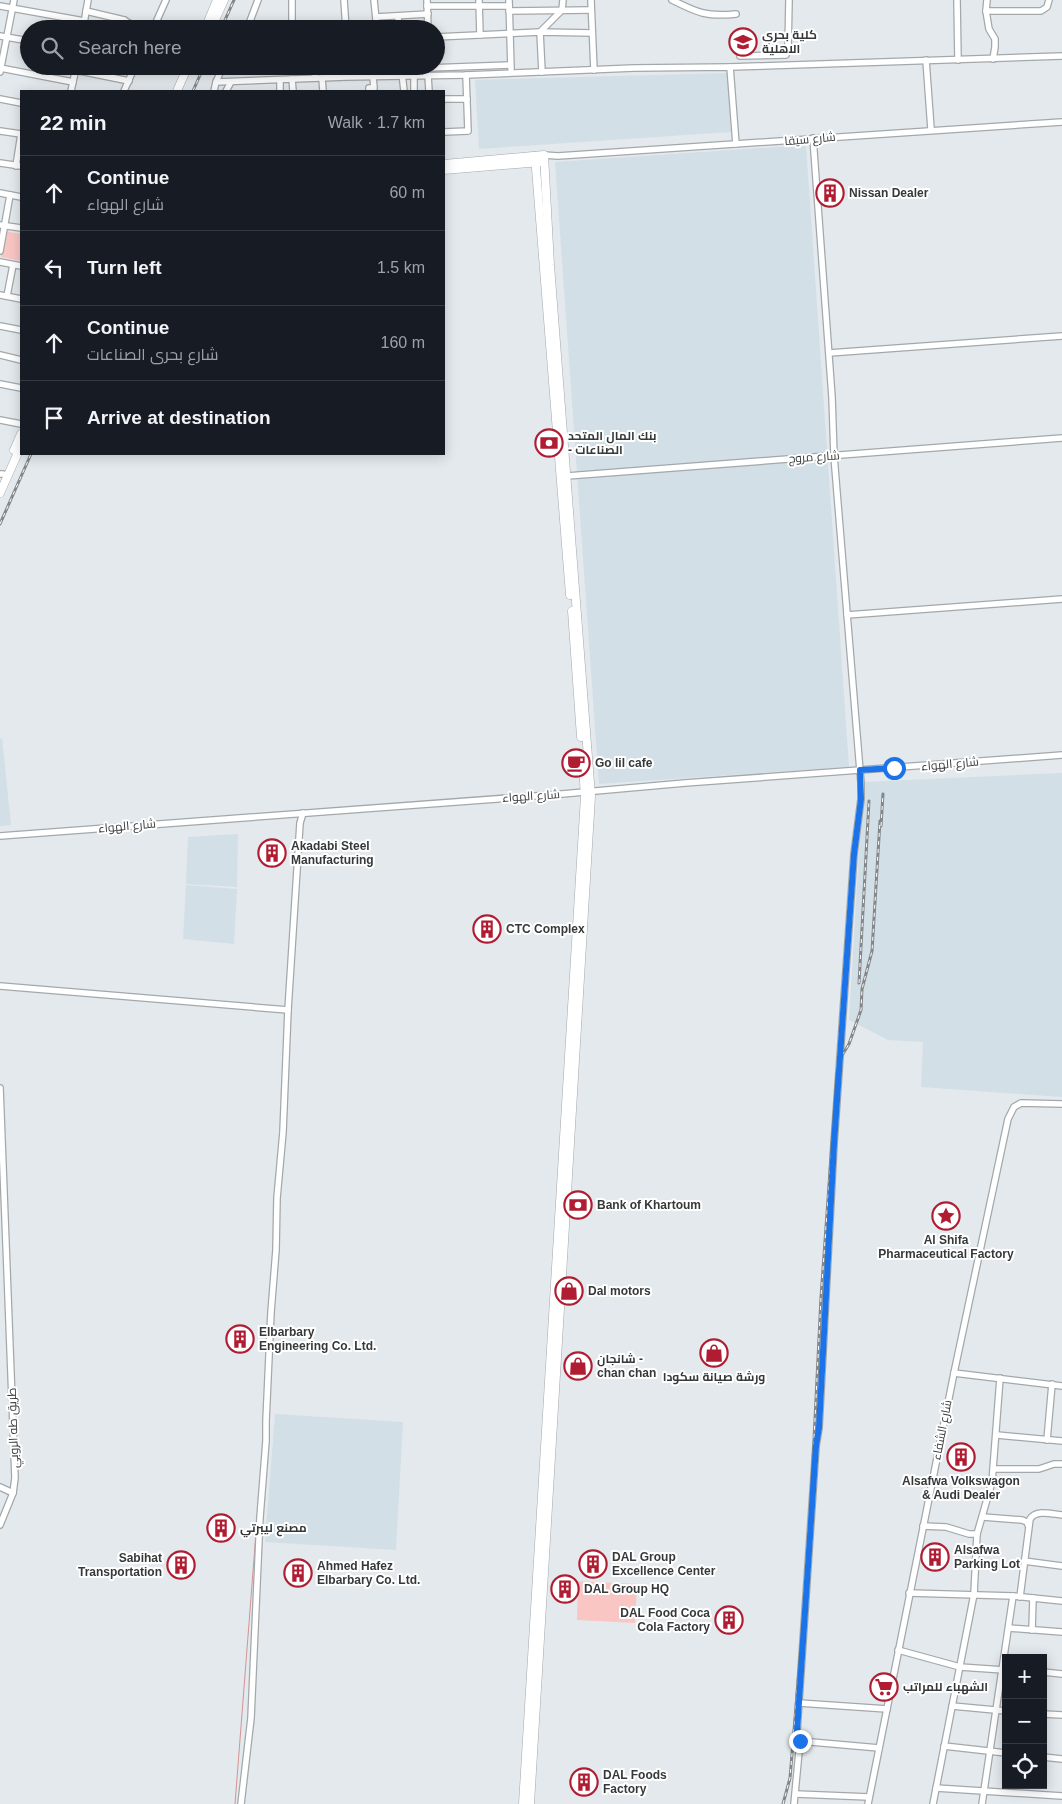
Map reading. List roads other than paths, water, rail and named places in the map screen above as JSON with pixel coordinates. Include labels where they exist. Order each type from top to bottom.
[{"type":"main road","points":[[209,20],[217,0]]},
{"type":"main road","points":[[215,20],[224,0]]},
{"type":"main road","points":[[177,90],[184,75]]},
{"type":"main road","points":[[182,90],[190,75]]},
{"type":"main road","points":[[540,158],[567,476],[574,606]]},
{"type":"main road","points":[[530,1804],[534,1679],[587,792],[540,158]]},
{"type":"main road","name":"شارع سيقا","points":[[445,164],[540,158]]},
{"type":"main road","name":"شارع سيقا","points":[[445,170],[540,158]]},
{"type":"main road","points":[[1,476],[20,436]]},
{"type":"main road","points":[[0,493],[20,448]]},
{"type":"main road","points":[[523,1804],[534,1679]]},
{"type":"street","points":[[14,0],[0,70],[20,73]]},
{"type":"street","points":[[84,20],[88,0]]},
{"type":"street","points":[[156,20],[166,0]]},
{"type":"street","points":[[250,20],[258,0]]},
{"type":"street","points":[[292,0],[292,20]]},
{"type":"street","points":[[344,0],[345,20]]},
{"type":"street","points":[[374,0],[376,17],[428,14]]},
{"type":"street","points":[[542,72],[540,32],[562,10],[563,0]]},
{"type":"street","points":[[591,0],[594,70]]},
{"type":"street","points":[[672,0],[708,15],[736,14]]},
{"type":"street","points":[[740,56],[786,55],[788,50],[789,0]]},
{"type":"street","points":[[957,0],[958,60]]},
{"type":"street","points":[[987,0],[986,11],[990,32],[995,39],[993,59]]},
{"type":"street","points":[[986,11],[1042,11],[1047,7],[1049,0]]},
{"type":"street","points":[[428,20],[427,3],[479,3],[562,10],[591,10]]},
{"type":"street","points":[[479,3],[480,35]]},
{"type":"street","points":[[0,6],[78,20]]},
{"type":"street","points":[[509,6],[511,73]]},
{"type":"street","points":[[86,11],[124,20]]},
{"type":"street","points":[[398,16],[398,20]]},
{"type":"street","points":[[445,37],[540,32],[592,33]]},
{"type":"street","points":[[0,36],[20,39]]},
{"type":"street","points":[[393,75],[403,77],[1062,56]]},
{"type":"street","points":[[926,60],[931,130]]},
{"type":"street","points":[[445,67],[510,65]]},
{"type":"street","points":[[730,66],[736,144]]},
{"type":"street","points":[[30,75],[73,82]]},
{"type":"street","points":[[71,90],[74,75]]},
{"type":"street","points":[[104,75],[129,81]]},
{"type":"street","points":[[124,90],[131,75]]},
{"type":"street","points":[[214,90],[219,75]]},
{"type":"street","points":[[216,82],[322,78],[334,75]]},
{"type":"street","points":[[369,90],[369,88],[374,88],[372,75]]},
{"type":"street","points":[[445,132],[468,131],[466,75]]},
{"type":"street","points":[[414,76],[414,90]]},
{"type":"street","points":[[428,76],[429,90]]},
{"type":"street","points":[[403,77],[404,90]]},
{"type":"street","points":[[322,78],[323,90]]},
{"type":"street","points":[[292,79],[293,90]]},
{"type":"street","points":[[280,80],[280,90]]},
{"type":"street","points":[[227,90],[231,82]]},
{"type":"street","points":[[0,99],[20,103]]},
{"type":"street","points":[[445,99],[467,99]]},
{"type":"street","name":"شارع سيقا","points":[[540,158],[1062,122]]},
{"type":"street","points":[[0,130],[20,134]]},
{"type":"street","points":[[794,1804],[800,1741],[797,1732],[816,1446],[819,1428],[834,1144],[854,854],[861,799],[834,456],[829,353],[813,138]]},
{"type":"street","points":[[0,163],[19,166],[20,150]]},
{"type":"street","points":[[0,193],[20,197]]},
{"type":"street","points":[[0,251],[2,225],[10,195]]},
{"type":"street","points":[[2,225],[20,228]]},
{"type":"street","points":[[0,262],[20,266]]},
{"type":"street","points":[[13,265],[3,296],[20,299]]},
{"type":"street","points":[[0,326],[20,330]]},
{"type":"street","points":[[829,353],[1062,336]]},
{"type":"street","points":[[0,355],[20,360]]},
{"type":"street","points":[[0,384],[20,388]]},
{"type":"street","points":[[0,420],[20,424]]},
{"type":"street","name":"شارع مروج","points":[[567,476],[1062,438]]},
{"type":"street","points":[[847,615],[1062,599]]},
{"type":"street","name":"شارع الهواء","points":[[0,836],[587,792],[685,782],[1062,755]]},
{"type":"street","points":[[241,1804],[251,1718],[252,1667],[266,1442],[271,1312],[283,1132],[288,1010],[300,823],[303,813]]},
{"type":"street","points":[[0,986],[288,1010]]},
{"type":"street","name":"طريق طه الروبي","points":[[0,1088],[15,1452],[13,1493],[0,1526]]},
{"type":"street","name":"شارع الشفاء","points":[[869,1801],[954,1373],[1010,1112],[1016,1104],[1021,1102],[1062,1104]]},
{"type":"street","points":[[954,1373],[1062,1386]]},
{"type":"street","points":[[932,1804],[974,1594],[977,1534],[992,1482],[1000,1378]]},
{"type":"street","points":[[1047,1440],[1052,1384]]},
{"type":"street","points":[[997,1434],[1062,1440]]},
{"type":"street","points":[[994,1469],[1039,1469],[1054,1464],[1062,1464]]},
{"type":"street","points":[[0,1487],[13,1493]]},
{"type":"street","points":[[1020,1597],[1030,1519],[1035,1514],[1062,1515]]},
{"type":"street","points":[[983,1517],[1022,1520],[1027,1522],[1028,1525]]},
{"type":"street","points":[[923,1526],[946,1527],[969,1534],[977,1534]]},
{"type":"street","points":[[1024,1561],[1062,1566]]},
{"type":"street","points":[[909,1593],[1013,1596],[1062,1601]]},
{"type":"street","points":[[1006,1654],[1013,1596]]},
{"type":"street","points":[[1032,1630],[1034,1598]]},
{"type":"street","points":[[1009,1628],[1062,1632]]},
{"type":"street","points":[[898,1650],[960,1667],[1002,1670]]},
{"type":"street","points":[[1047,1672],[1062,1674]]},
{"type":"street","points":[[982,1804],[1002,1680]]},
{"type":"street","points":[[799,1703],[887,1709]]},
{"type":"street","points":[[952,1706],[1002,1711]]},
{"type":"street","points":[[1047,1714],[1062,1715]]},
{"type":"street","points":[[800,1741],[879,1748]]},
{"type":"street","points":[[944,1746],[1002,1752]]},
{"type":"street","points":[[1047,1757],[1062,1759]]},
{"type":"street","points":[[936,1788],[1062,1796]]},
{"type":"street","points":[[796,1794],[869,1801]]},
{"type":"waterway","points":[[235,1804],[256,1533]]},
{"type":"railway","points":[[225,20],[234,0]]},
{"type":"railway","points":[[193,90],[200,75]]},
{"type":"railway","points":[[0,524],[31,455]]},
{"type":"railway","points":[[881,826],[883,794]]},
{"type":"railway","points":[[859,983],[869,801]]},
{"type":"railway","points":[[783,1804],[790,1778],[808,1562],[821,1297],[837,1073],[841,1057],[849,1044],[861,1010],[862,989],[872,951],[880,821]]},
{"type":"place","name":"كلية بحري الاهلية","points":[[743,42]]},
{"type":"place","name":"Nissan Dealer","points":[[830,193]]},
{"type":"place","name":"بنك المال المتحد - الصناعات","points":[[549,443]]},
{"type":"place","name":"Go lil cafe","points":[[576,763]]},
{"type":"place","name":"Akadabi Steel Manufacturing","points":[[272,853]]},
{"type":"place","name":"CTC Complex","points":[[487,929]]},
{"type":"place","name":"Bank of Khartoum","points":[[578,1205]]},
{"type":"place","name":"Al Shifa Pharmaceutical Factory","points":[[946,1216]]},
{"type":"place","name":"Dal motors","points":[[569,1291]]},
{"type":"place","name":"Elbarbary Engineering Co. Ltd.","points":[[240,1339]]},
{"type":"place","name":"ورشة صيانة سكودا","points":[[714,1353]]},
{"type":"place","name":"شانجان - chan chan","points":[[578,1366]]},
{"type":"place","name":"Alsafwa Volkswagon & Audi Dealer","points":[[961,1457]]},
{"type":"place","name":"مصنع ليبرتي","points":[[221,1528]]},
{"type":"place","name":"Alsafwa Parking Lot","points":[[935,1557]]},
{"type":"place","name":"DAL Group Excellence Center","points":[[593,1564]]},
{"type":"place","name":"Sabihat Transportation","points":[[181,1565]]},
{"type":"place","name":"Ahmed Hafez Elbarbary Co. Ltd.","points":[[298,1573]]},
{"type":"place","name":"DAL Group HQ","points":[[565,1589]]},
{"type":"place","name":"DAL Food Coca Cola Factory","points":[[729,1620]]},
{"type":"place","name":"الشهباء للمراتب","points":[[884,1687]]},
{"type":"place","name":"DAL Foods Factory","points":[[584,1782]]}]
